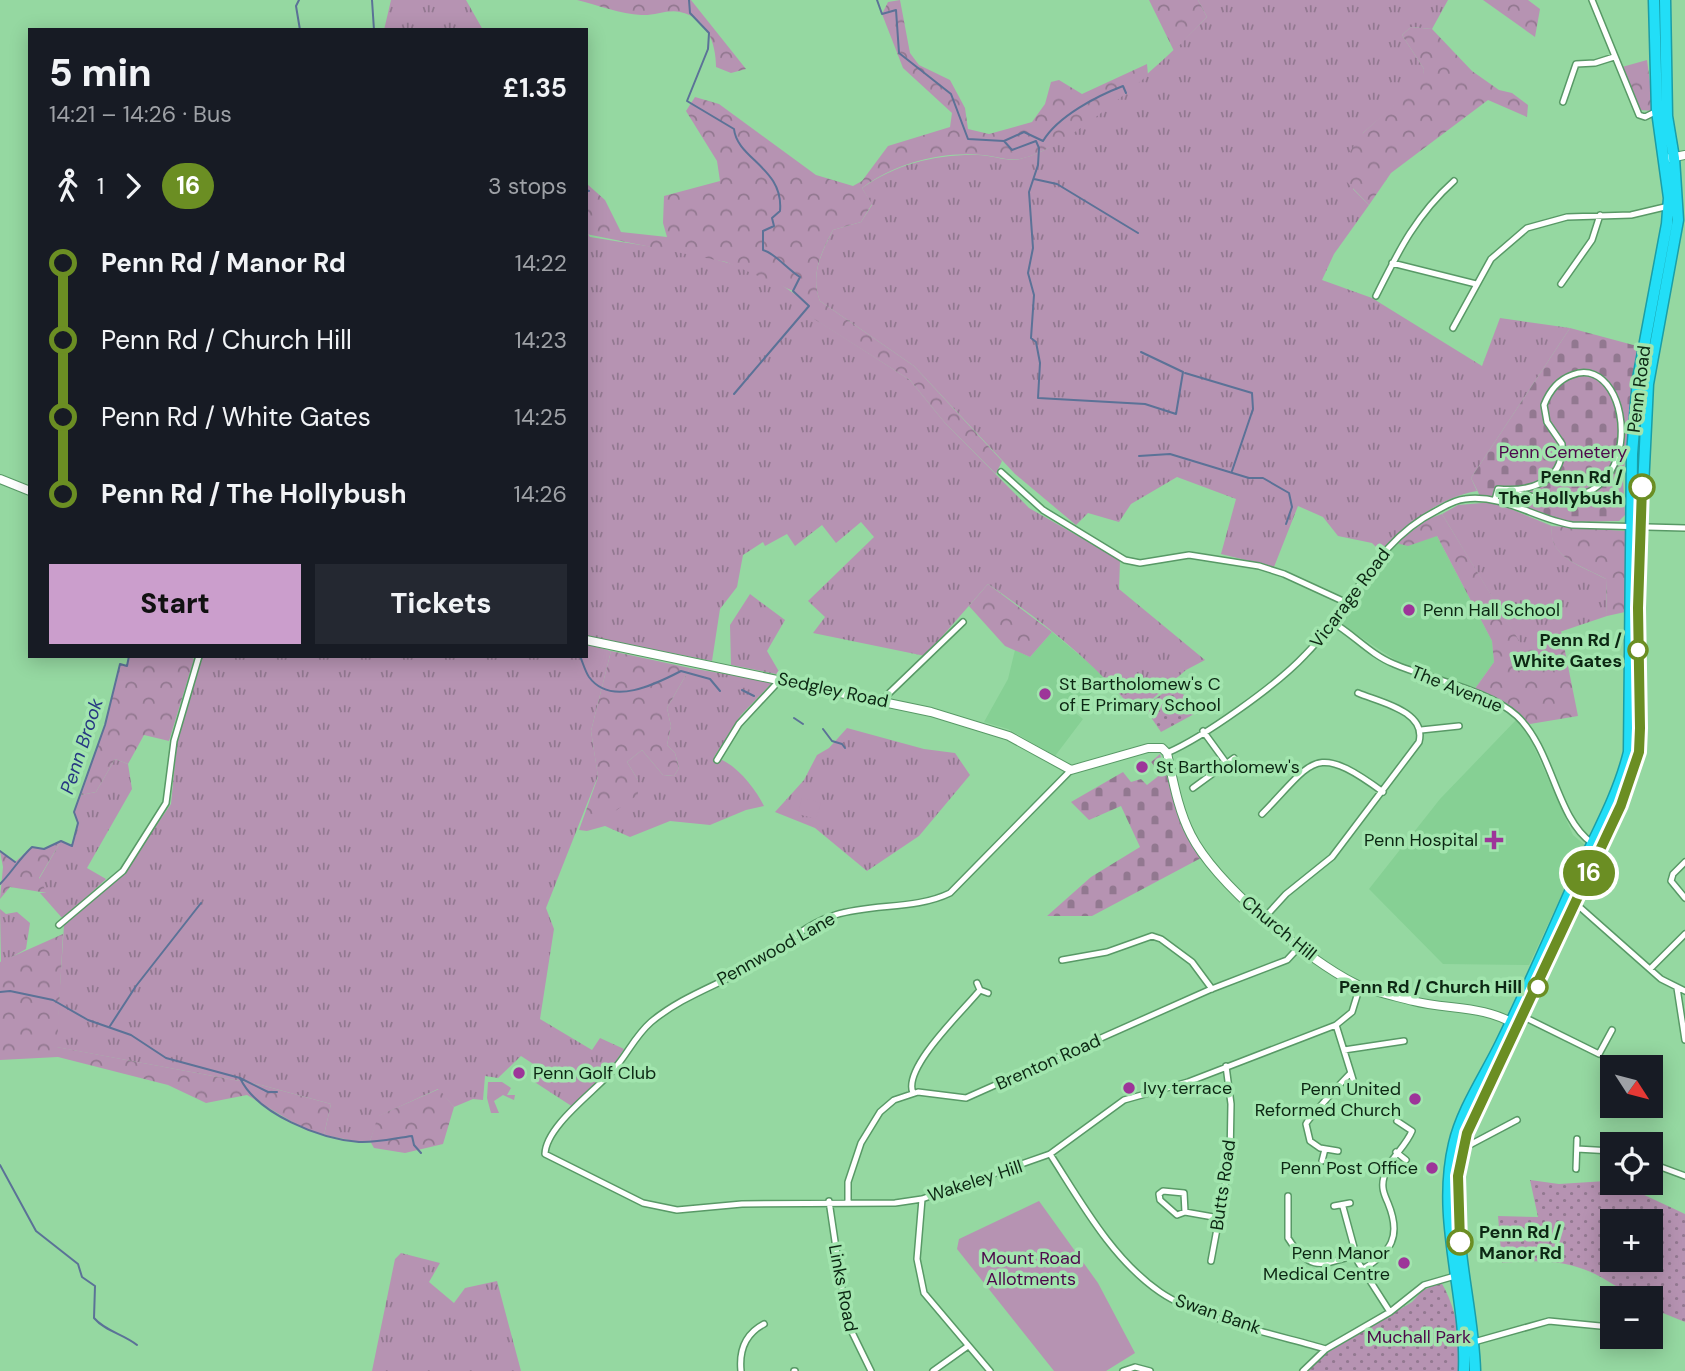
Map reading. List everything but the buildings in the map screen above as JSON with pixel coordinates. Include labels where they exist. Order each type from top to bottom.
[{"type":"highway","name":"Penn Road","points":[[1464,1371],[1458,1176],[1462,1149],[1597,846],[1629,752],[1636,525],[1648,384],[1678,220],[1674,157],[1662,109],[1654,0]]},
{"type":"highway","name":"Penn Road","points":[[1662,109],[1665,0]]},
{"type":"highway","name":"Penn Road","points":[[1636,525],[1632,454],[1638,379],[1669,206],[1674,157]]},
{"type":"highway","name":"Penn Road","points":[[1475,1371],[1474,1342],[1448,1199],[1454,1144],[1465,1114],[1518,1022]]},
{"type":"street","points":[[1592,0],[1639,115],[1645,117],[1662,109]]},
{"type":"street","points":[[1563,102],[1576,64],[1595,63],[1614,57]]},
{"type":"street","points":[[1376,296],[1418,217],[1454,181]]},
{"type":"street","points":[[1453,328],[1476,284],[1499,250],[1527,228],[1548,220],[1632,215],[1669,206]]},
{"type":"street","points":[[1561,285],[1592,240],[1600,215]]},
{"type":"street","points":[[1392,262],[1476,284]]},
{"type":"street","points":[[1495,500],[1498,489],[1537,486],[1557,469],[1562,444],[1545,413],[1544,405],[1551,391],[1564,379],[1577,373],[1594,376],[1606,385],[1614,397],[1623,426],[1619,453],[1604,478],[1581,496],[1559,501],[1538,500],[1510,490]]},
{"type":"street","points":[[1001,472],[1043,510],[1125,560],[1140,563],[1189,555],[1259,566],[1284,573],[1345,602]]},
{"type":"street","points":[[0,479],[28,490]]},
{"type":"street","name":"Vicarage Road","points":[[1164,750],[1203,731],[1293,667],[1332,622],[1382,553],[1413,524],[1457,500],[1495,500],[1554,522],[1685,528]]},
{"type":"street","points":[[882,700],[963,622]]},
{"type":"street","name":"The Avenue","points":[[1332,622],[1391,663],[1490,700],[1516,715],[1536,742],[1577,831],[1597,846]]},
{"type":"street","name":"Sedgley Road","points":[[588,640],[882,700],[1009,736],[1070,770]]},
{"type":"street","points":[[59,925],[123,871],[166,803],[174,741],[198,658]]},
{"type":"street","points":[[717,760],[740,724],[781,679]]},
{"type":"street","points":[[1366,696],[1370,688]]},
{"type":"street","points":[[1265,917],[1286,894],[1332,857],[1417,748],[1421,730],[1415,719],[1358,693]]},
{"type":"street","points":[[1447,720],[1449,727]]},
{"type":"street","points":[[1421,730],[1459,726]]},
{"type":"street","points":[[1203,731],[1227,764]]},
{"type":"street","points":[[1070,770],[1148,748],[1164,750]]},
{"type":"street","name":"Church Hill","points":[[1164,750],[1184,818],[1199,848],[1229,887],[1335,973],[1360,986],[1414,1001],[1472,1008],[1518,1022]]},
{"type":"street","points":[[1193,788],[1234,758]]},
{"type":"street","points":[[1275,814],[1265,811],[1303,769],[1328,762],[1348,767],[1383,792]]},
{"type":"street","name":"Pennwood Lane","points":[[545,1154],[546,1146],[564,1120],[615,1068],[637,1035],[664,1012],[752,965],[822,920],[856,910],[929,901],[950,893],[1070,770]]},
{"type":"street","points":[[1199,783],[1205,792]]},
{"type":"street","points":[[1685,862],[1673,874],[1671,881],[1685,898]]},
{"type":"street","points":[[1572,901],[1650,969],[1685,992]]},
{"type":"street","points":[[1650,969],[1685,934]]},
{"type":"street","points":[[1062,960],[1107,952],[1152,936],[1161,939],[1192,962],[1212,989]]},
{"type":"street","name":"Brenton Road","points":[[913,1093],[966,1098],[1212,989],[1287,960],[1300,946]]},
{"type":"street","points":[[977,983],[981,990],[988,993]]},
{"type":"street","points":[[1354,1083],[1336,1025],[1352,1012],[1360,986]]},
{"type":"street","points":[[1677,988],[1685,1040]]},
{"type":"street","points":[[848,1201],[853,1162],[872,1124],[886,1106],[913,1093],[911,1088],[918,1064],[981,990]]},
{"type":"street","points":[[1518,1022],[1599,1054],[1612,1030]]},
{"type":"street","name":"Wakeley Hill","points":[[545,1154],[632,1198],[677,1210],[742,1204],[829,1201],[895,1203],[922,1199],[1050,1154],[1124,1100],[1188,1082],[1336,1025]]},
{"type":"street","points":[[1345,1050],[1404,1041]]},
{"type":"street","points":[[1384,1044],[1385,1052]]},
{"type":"street","name":"Butts Road","points":[[1211,1261],[1230,1159],[1231,1104],[1226,1066]]},
{"type":"street","points":[[1338,1151],[1325,1149],[1308,1139],[1307,1119],[1325,1104],[1343,1076],[1351,1073]]},
{"type":"street","points":[[1462,1149],[1517,1120]]},
{"type":"street","points":[[1363,1269],[1384,1257],[1390,1248],[1393,1217],[1382,1182],[1396,1152],[1412,1131],[1397,1121]]},
{"type":"street","points":[[1576,1169],[1577,1139]]},
{"type":"street","points":[[1322,1161],[1325,1149]]},
{"type":"street","points":[[1577,1149],[1600,1150]]},
{"type":"street","points":[[1396,1152],[1406,1160]]},
{"type":"street","name":"Swan Bank","points":[[1050,1154],[1110,1243],[1157,1290],[1206,1314],[1326,1349]]},
{"type":"street","points":[[1663,1168],[1685,1176]]},
{"type":"street","points":[[1163,1191],[1184,1193],[1185,1212],[1181,1216],[1174,1213],[1160,1200],[1159,1194],[1163,1191]]},
{"type":"street","points":[[1288,1196],[1289,1240],[1310,1259],[1327,1265],[1356,1255]]},
{"type":"street","points":[[922,1199],[917,1259],[919,1281],[932,1305],[990,1371]]},
{"type":"street","name":"Links Road","points":[[829,1201],[847,1322],[871,1371]]},
{"type":"street","points":[[1334,1206],[1350,1203]]},
{"type":"street","points":[[1342,1206],[1355,1242],[1356,1255],[1390,1312]]},
{"type":"street","points":[[1185,1212],[1219,1218]]},
{"type":"street","points":[[1303,1371],[1326,1349],[1390,1312],[1424,1285],[1460,1275]]},
{"type":"street","points":[[1591,1324],[1593,1315]]},
{"type":"street","points":[[1474,1342],[1549,1321],[1600,1326]]},
{"type":"street","points":[[741,1371],[740,1353],[744,1344],[756,1328],[764,1324]]},
{"type":"street","points":[[933,1371],[968,1346]]},
{"type":"street","points":[[1123,1371],[1139,1367],[1150,1371]]},
{"type":"shaded area","name":"Penn Hall School","points":[[1428,519],[1492,641],[1494,662],[1474,690],[1400,663],[1336,621],[1386,551],[1404,534]]},
{"type":"shaded area","name":"St Bartholomew's C of E Primary School","points":[[1052,632],[1108,679],[1072,710],[1083,719],[1055,756],[1008,729],[984,722],[1008,679],[1015,650],[1030,657]]},
{"type":"shaded area","name":"Penn Hospital","points":[[1516,720],[1530,738],[1573,835],[1585,845],[1529,965],[1443,964],[1369,889],[1440,799]]},
{"type":"green space","points":[[391,0],[466,0],[482,28],[384,28]]},
{"type":"green space","points":[[577,0],[691,0],[746,69],[731,73],[716,67],[714,49],[708,33],[689,15],[675,11],[633,14]]},
{"type":"green space","points":[[900,0],[910,53],[919,65],[950,80],[965,108],[968,129],[989,134],[1032,122],[1045,104],[1051,82],[1059,80],[1082,94],[1147,64],[1148,75],[1120,98],[1069,136],[1035,154],[1020,159],[967,154],[935,157],[904,166],[875,179],[862,188],[872,204],[861,222],[833,230],[821,256],[816,282],[820,301],[914,366],[1002,461],[996,474],[945,423],[910,380],[803,312],[808,306],[793,291],[726,262],[588,234],[588,185],[605,200],[621,232],[667,237],[663,223],[664,196],[720,181],[717,161],[686,111],[695,97],[719,104],[816,175],[853,186],[862,181],[888,146],[950,127],[952,113],[903,68],[882,14],[888,2]]},
{"type":"green space","points":[[1149,0],[1198,0],[1207,17],[1174,51]]},
{"type":"green space","points":[[1198,0],[1448,0],[1432,29],[1411,27],[1402,35],[1424,69],[1423,80],[1363,133],[1353,189],[1369,205],[1334,254],[1322,280],[1372,298],[1482,366],[1500,318],[1570,328],[1471,478],[1477,491],[1463,494],[1424,513],[1380,551],[1372,543],[1338,536],[1323,517],[1298,506],[1274,567],[1221,554],[1236,499],[1177,477],[1131,504],[1119,522],[1088,513],[1076,525],[1015,474],[914,366],[820,301],[817,273],[821,256],[833,230],[861,222],[872,205],[862,188],[917,162],[962,155],[1015,160],[1046,149],[1133,86],[1192,32],[1207,17]]},
{"type":"green space","points":[[1483,0],[1528,0],[1540,9],[1535,37]]},
{"type":"green space","points":[[1411,27],[1432,29],[1472,71],[1499,90],[1512,93],[1528,105],[1527,117],[1488,100],[1391,173],[1369,205],[1345,180],[1347,156],[1363,133],[1422,79],[1424,69],[1402,35]]},
{"type":"green space","points":[[1647,60],[1654,111],[1640,110],[1622,67]]},
{"type":"green space","points":[[588,234],[590,237],[676,251],[735,265],[762,275],[787,289],[809,306],[804,312],[910,380],[945,423],[1029,508],[1120,560],[1119,589],[1205,660],[1186,670],[1136,713],[1103,677],[1066,643],[988,584],[925,656],[813,633],[825,617],[808,601],[874,537],[861,522],[836,543],[822,525],[795,546],[787,534],[765,546],[763,542],[743,555],[737,587],[720,609],[712,661],[588,636]]},
{"type":"green space","name":"Penn Cemetery","points":[[1570,328],[1637,346],[1623,479],[1625,515],[1619,521],[1568,522],[1517,504],[1480,496],[1471,478]]},
{"type":"green space","points":[[1494,502],[1552,526],[1555,546],[1568,560],[1606,579],[1607,616],[1521,645],[1442,514],[1458,505]]},
{"type":"green space","points":[[1442,514],[1521,644],[1561,631],[1578,716],[1530,724],[1501,701],[1474,690],[1494,662],[1492,641],[1437,536],[1408,546],[1396,543],[1428,519]]},
{"type":"green space","points":[[1552,526],[1625,531],[1625,612],[1607,616],[1606,579],[1568,560],[1555,546]]},
{"type":"green space","points":[[988,584],[1052,632],[1030,657],[1005,646],[969,606]]},
{"type":"green space","points":[[750,594],[785,620],[767,651],[781,675],[731,665],[730,625]]},
{"type":"green space","points":[[588,645],[611,651],[591,731],[598,776],[546,908],[554,929],[540,1019],[592,1050],[600,1038],[624,1049],[614,1064],[573,1107],[533,1081],[541,1069],[521,1056],[498,1078],[485,1076],[483,1100],[473,1099],[454,1107],[438,1089],[379,1116],[370,1141],[359,1142],[324,1135],[331,1104],[261,1085],[56,1047],[64,925],[123,874],[171,804],[177,743],[201,658],[588,658]]},
{"type":"green space","points":[[611,651],[690,668],[667,708],[671,726],[667,745],[675,753],[679,768],[674,776],[663,775],[642,750],[627,762],[638,780],[638,795],[587,831],[579,830],[598,777],[591,731]]},
{"type":"green space","points":[[128,658],[194,659],[169,741],[144,735],[128,764],[115,759],[96,792],[81,795],[105,725],[120,664],[126,666]]},
{"type":"green space","points":[[690,668],[773,682],[741,715],[714,757],[729,764],[744,777],[764,806],[746,810],[710,825],[670,821],[630,837],[605,826],[587,831],[638,780],[627,762],[642,750],[663,775],[674,776],[679,768],[675,753],[667,745],[671,726],[667,708]]},
{"type":"green space","points":[[1175,690],[1188,697],[1196,713],[1161,732],[1144,707],[1162,694]]},
{"type":"green space","points":[[847,728],[924,749],[955,753],[970,775],[919,836],[867,871],[815,828],[775,812],[804,780],[817,755],[829,748]]},
{"type":"green space","points":[[1160,754],[1181,824],[1201,858],[1092,916],[1047,916],[1091,877],[1140,847],[1121,806],[1089,820],[1071,802],[1123,772],[1131,782],[1141,779],[1147,785],[1161,774],[1151,762]]},
{"type":"green space","points":[[115,759],[128,764],[132,789],[87,868],[106,879],[63,919],[40,893],[46,893],[39,879],[61,841],[72,846],[78,823],[74,812],[81,795],[96,792]]},
{"type":"green space","points":[[802,798],[821,803],[816,819],[798,814]]},
{"type":"green space","points":[[61,841],[39,878],[47,893],[10,887],[0,899],[3,867],[0,851],[15,862],[32,847],[44,849]]},
{"type":"green space","points":[[0,909],[6,914],[17,912],[30,923],[26,949],[1,963]]},
{"type":"green space","points":[[63,934],[57,1047],[261,1085],[331,1104],[324,1135],[306,1130],[247,1095],[206,1103],[168,1085],[58,1057],[0,1060],[0,962]]},
{"type":"green space","points":[[488,1082],[502,1082],[511,1088],[507,1095],[515,1095],[514,1100],[503,1095],[494,1101],[499,1113],[491,1113],[487,1098]]},
{"type":"green space","points":[[439,1089],[454,1107],[443,1144],[405,1153],[374,1148],[370,1141],[378,1116]]},
{"type":"green space","points":[[1530,1180],[1559,1184],[1600,1181],[1600,1195],[1644,1195],[1685,1214],[1685,1322],[1663,1313],[1663,1286],[1616,1286],[1584,1269],[1549,1262],[1502,1263],[1498,1216],[1538,1217]]},
{"type":"green space","name":"Mount Road Allotments","points":[[1039,1201],[1098,1283],[1135,1353],[1106,1371],[1054,1371],[957,1249],[959,1239]]},
{"type":"green space","points":[[401,1253],[440,1263],[429,1282],[454,1303],[465,1288],[497,1281],[521,1371],[372,1371],[395,1259]]},
{"type":"green space","name":"Muchall Park","points":[[1441,1282],[1451,1302],[1457,1325],[1460,1348],[1458,1371],[1306,1371],[1317,1359],[1412,1302],[1422,1291]]},
{"type":"waterway","name":"Penn Brook","points":[[299,0],[296,6],[300,28]]},
{"type":"waterway","points":[[372,0],[374,28]]},
{"type":"waterway","points":[[689,0],[690,13],[709,33],[708,49],[687,101],[734,129],[743,148],[775,184],[780,211],[772,218],[774,226],[763,231],[763,250],[800,277],[793,291],[809,306],[734,394]]},
{"type":"waterway","points":[[877,0],[882,14],[896,10],[899,53],[951,94],[968,139],[1004,141],[1024,132],[1043,141],[1058,123],[1090,101],[1123,86],[1126,93]]},
{"type":"waterway","points":[[1004,141],[1012,150],[1036,141],[1039,148],[1038,165],[1029,192],[1033,248],[1028,273],[1034,295],[1031,338],[1036,342],[1040,363],[1038,398],[1145,404],[1176,414],[1183,372],[1141,352]]},
{"type":"waterway","points":[[1034,179],[1057,184],[1138,233]]},
{"type":"waterway","points":[[1185,373],[1252,393],[1253,409],[1232,471]]},
{"type":"waterway","points":[[1139,456],[1170,454],[1249,478],[1263,478],[1289,493],[1292,507],[1286,524]]},
{"type":"waterway","name":"Penn Brook","points":[[0,884],[32,847],[44,849],[61,841],[72,846],[78,823],[74,812],[105,725],[120,664],[127,666],[129,658]]},
{"type":"waterway","points":[[581,658],[589,677],[598,686],[609,691],[621,692],[647,687],[681,671],[710,679],[720,691]]},
{"type":"waterway","points":[[742,690],[754,696]]},
{"type":"waterway","points":[[794,718],[803,724]]},
{"type":"waterway","points":[[823,729],[832,741],[845,748]]},
{"type":"waterway","points":[[0,851],[15,862]]},
{"type":"waterway","points":[[110,1026],[136,986],[201,903]]},
{"type":"waterway","points":[[0,992],[10,991],[53,1000],[88,1020],[131,1035],[166,1058],[240,1078],[260,1103],[309,1130],[359,1142],[412,1136],[414,1145],[421,1153]]},
{"type":"waterway","points":[[240,1078],[268,1092],[277,1092]]},
{"type":"waterway","points":[[0,1165],[36,1231],[78,1264],[82,1277],[95,1286],[94,1318],[137,1345]]},
{"type":"bus line","name":"16","points":[[1460,1242],[1458,1176],[1467,1133],[1621,805],[1639,752],[1638,608],[1642,487]]},
{"type":"place","name":"Penn Rd / The Hollybush","points":[[1642,487]]},
{"type":"place","name":"Penn Hall School","points":[[1409,610]]},
{"type":"place","name":"Penn Rd / White Gates","points":[[1638,650]]},
{"type":"place","name":"St Bartholomew's C of E Primary School","points":[[1045,694]]},
{"type":"place","name":"St Bartholomew's","points":[[1142,767]]},
{"type":"place","name":"Penn Hospital","points":[[1494,840]]},
{"type":"place","name":"Penn Rd / Church Hill","points":[[1538,987]]},
{"type":"place","name":"Penn Golf Club","points":[[519,1073]]},
{"type":"place","name":"Ivy terrace","points":[[1129,1088]]},
{"type":"place","name":"Penn United Reformed Church","points":[[1415,1099]]},
{"type":"place","name":"Penn Post Office","points":[[1432,1168]]},
{"type":"place","name":"Penn Rd / Manor Rd","points":[[1460,1242]]},
{"type":"place","name":"Penn Manor Medical Centre","points":[[1404,1263]]}]
